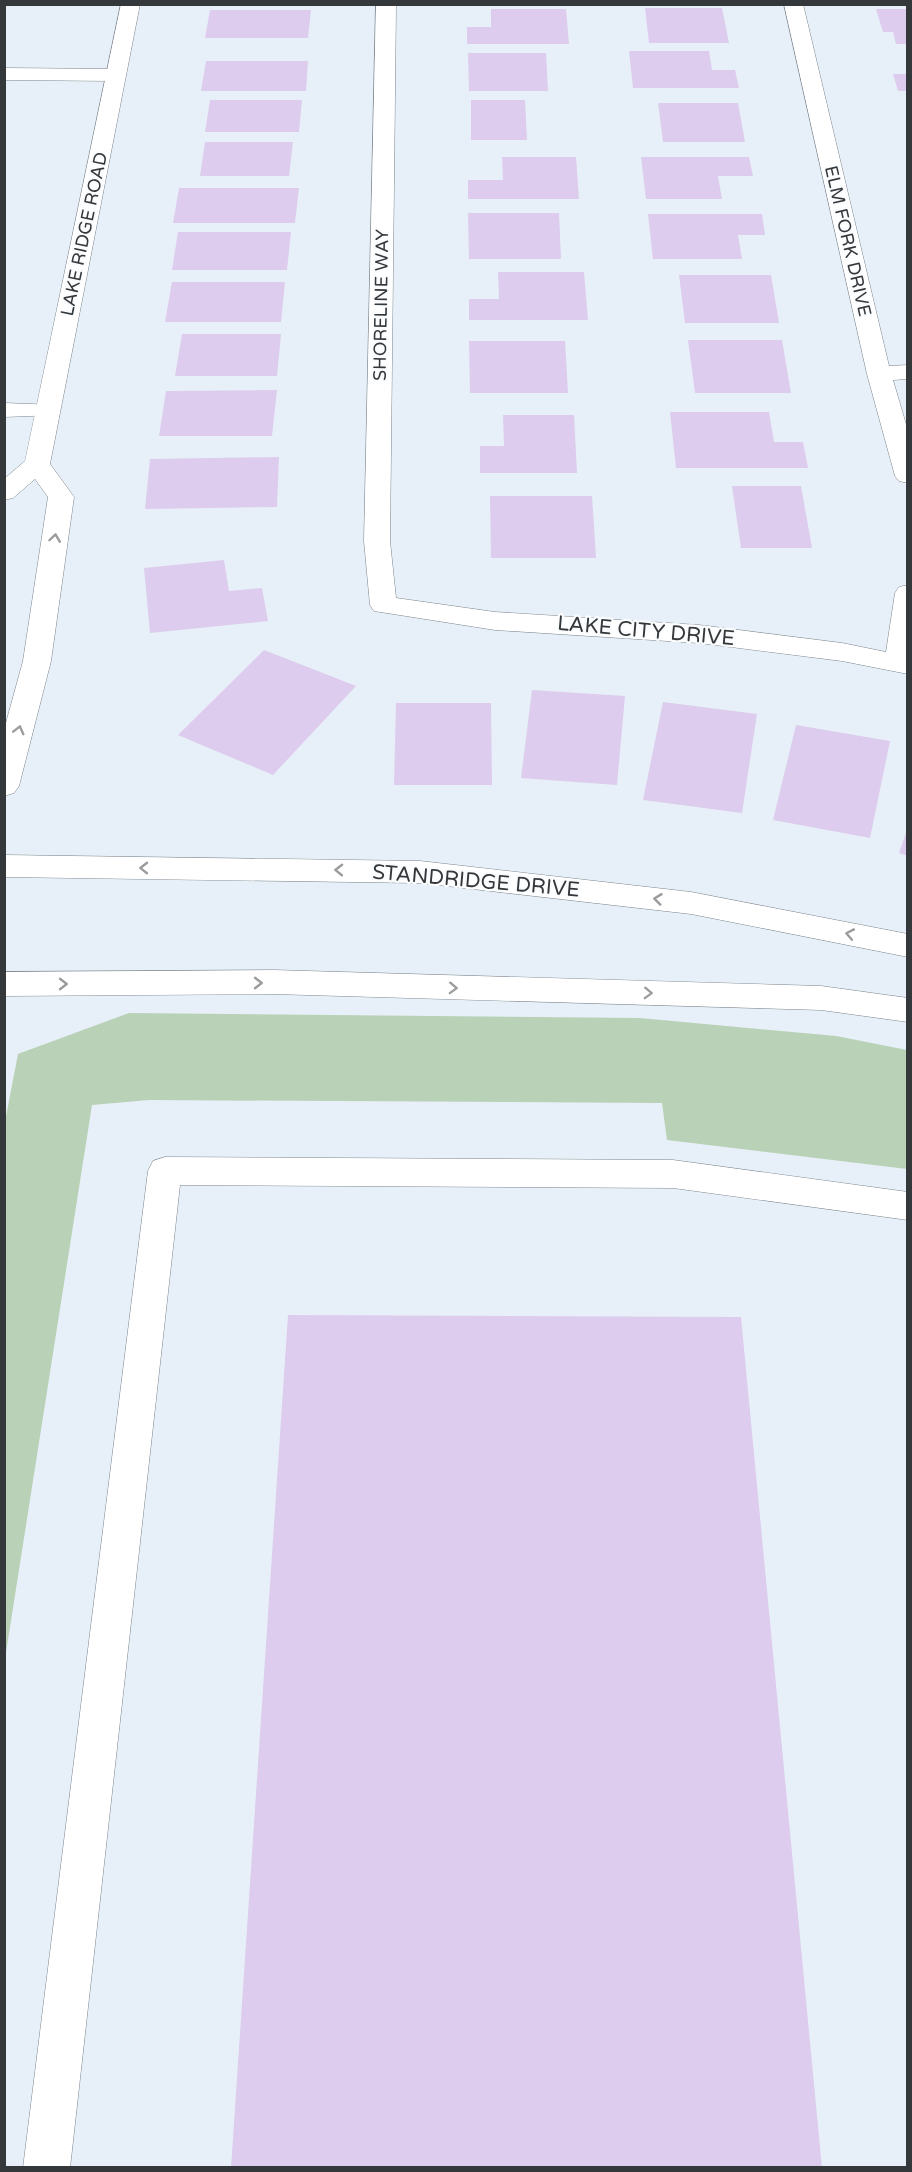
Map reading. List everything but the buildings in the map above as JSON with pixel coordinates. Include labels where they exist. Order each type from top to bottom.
[{"type":"street","name":"LAKE RIDGE ROAD","points":[[37,464],[131,4]]},
{"type":"street","name":"SHORELINE WAY","points":[[382,605],[377,542],[387,4]]},
{"type":"street","name":"ELM FORK DRIVE","points":[[793,4],[879,374],[908,476]]},
{"type":"street","points":[[4,74],[116,75]]},
{"type":"street","points":[[879,374],[908,372]]},
{"type":"street","points":[[4,410],[48,410]]},
{"type":"street","points":[[4,493],[37,464],[61,497],[37,661],[4,786]]},
{"type":"street","points":[[903,664],[908,593]]},
{"type":"street","name":"LAKE CITY DRIVE","points":[[382,605],[495,621],[699,634],[842,652],[903,664]]},
{"type":"street","name":"STANDRIDGE DRIVE","points":[[4,866],[420,872],[691,903],[908,946]]},
{"type":"street","points":[[4,984],[296,983],[821,998],[908,1010]]},
{"type":"street","points":[[46,2168],[165,1170],[673,1174],[908,1206]]},
{"type":"green space","points":[[129,1013],[640,1018],[836,1036],[907,1050],[907,1169],[667,1140],[662,1103],[149,1100],[92,1105],[5,1659],[4,1127],[18,1054]]}]
